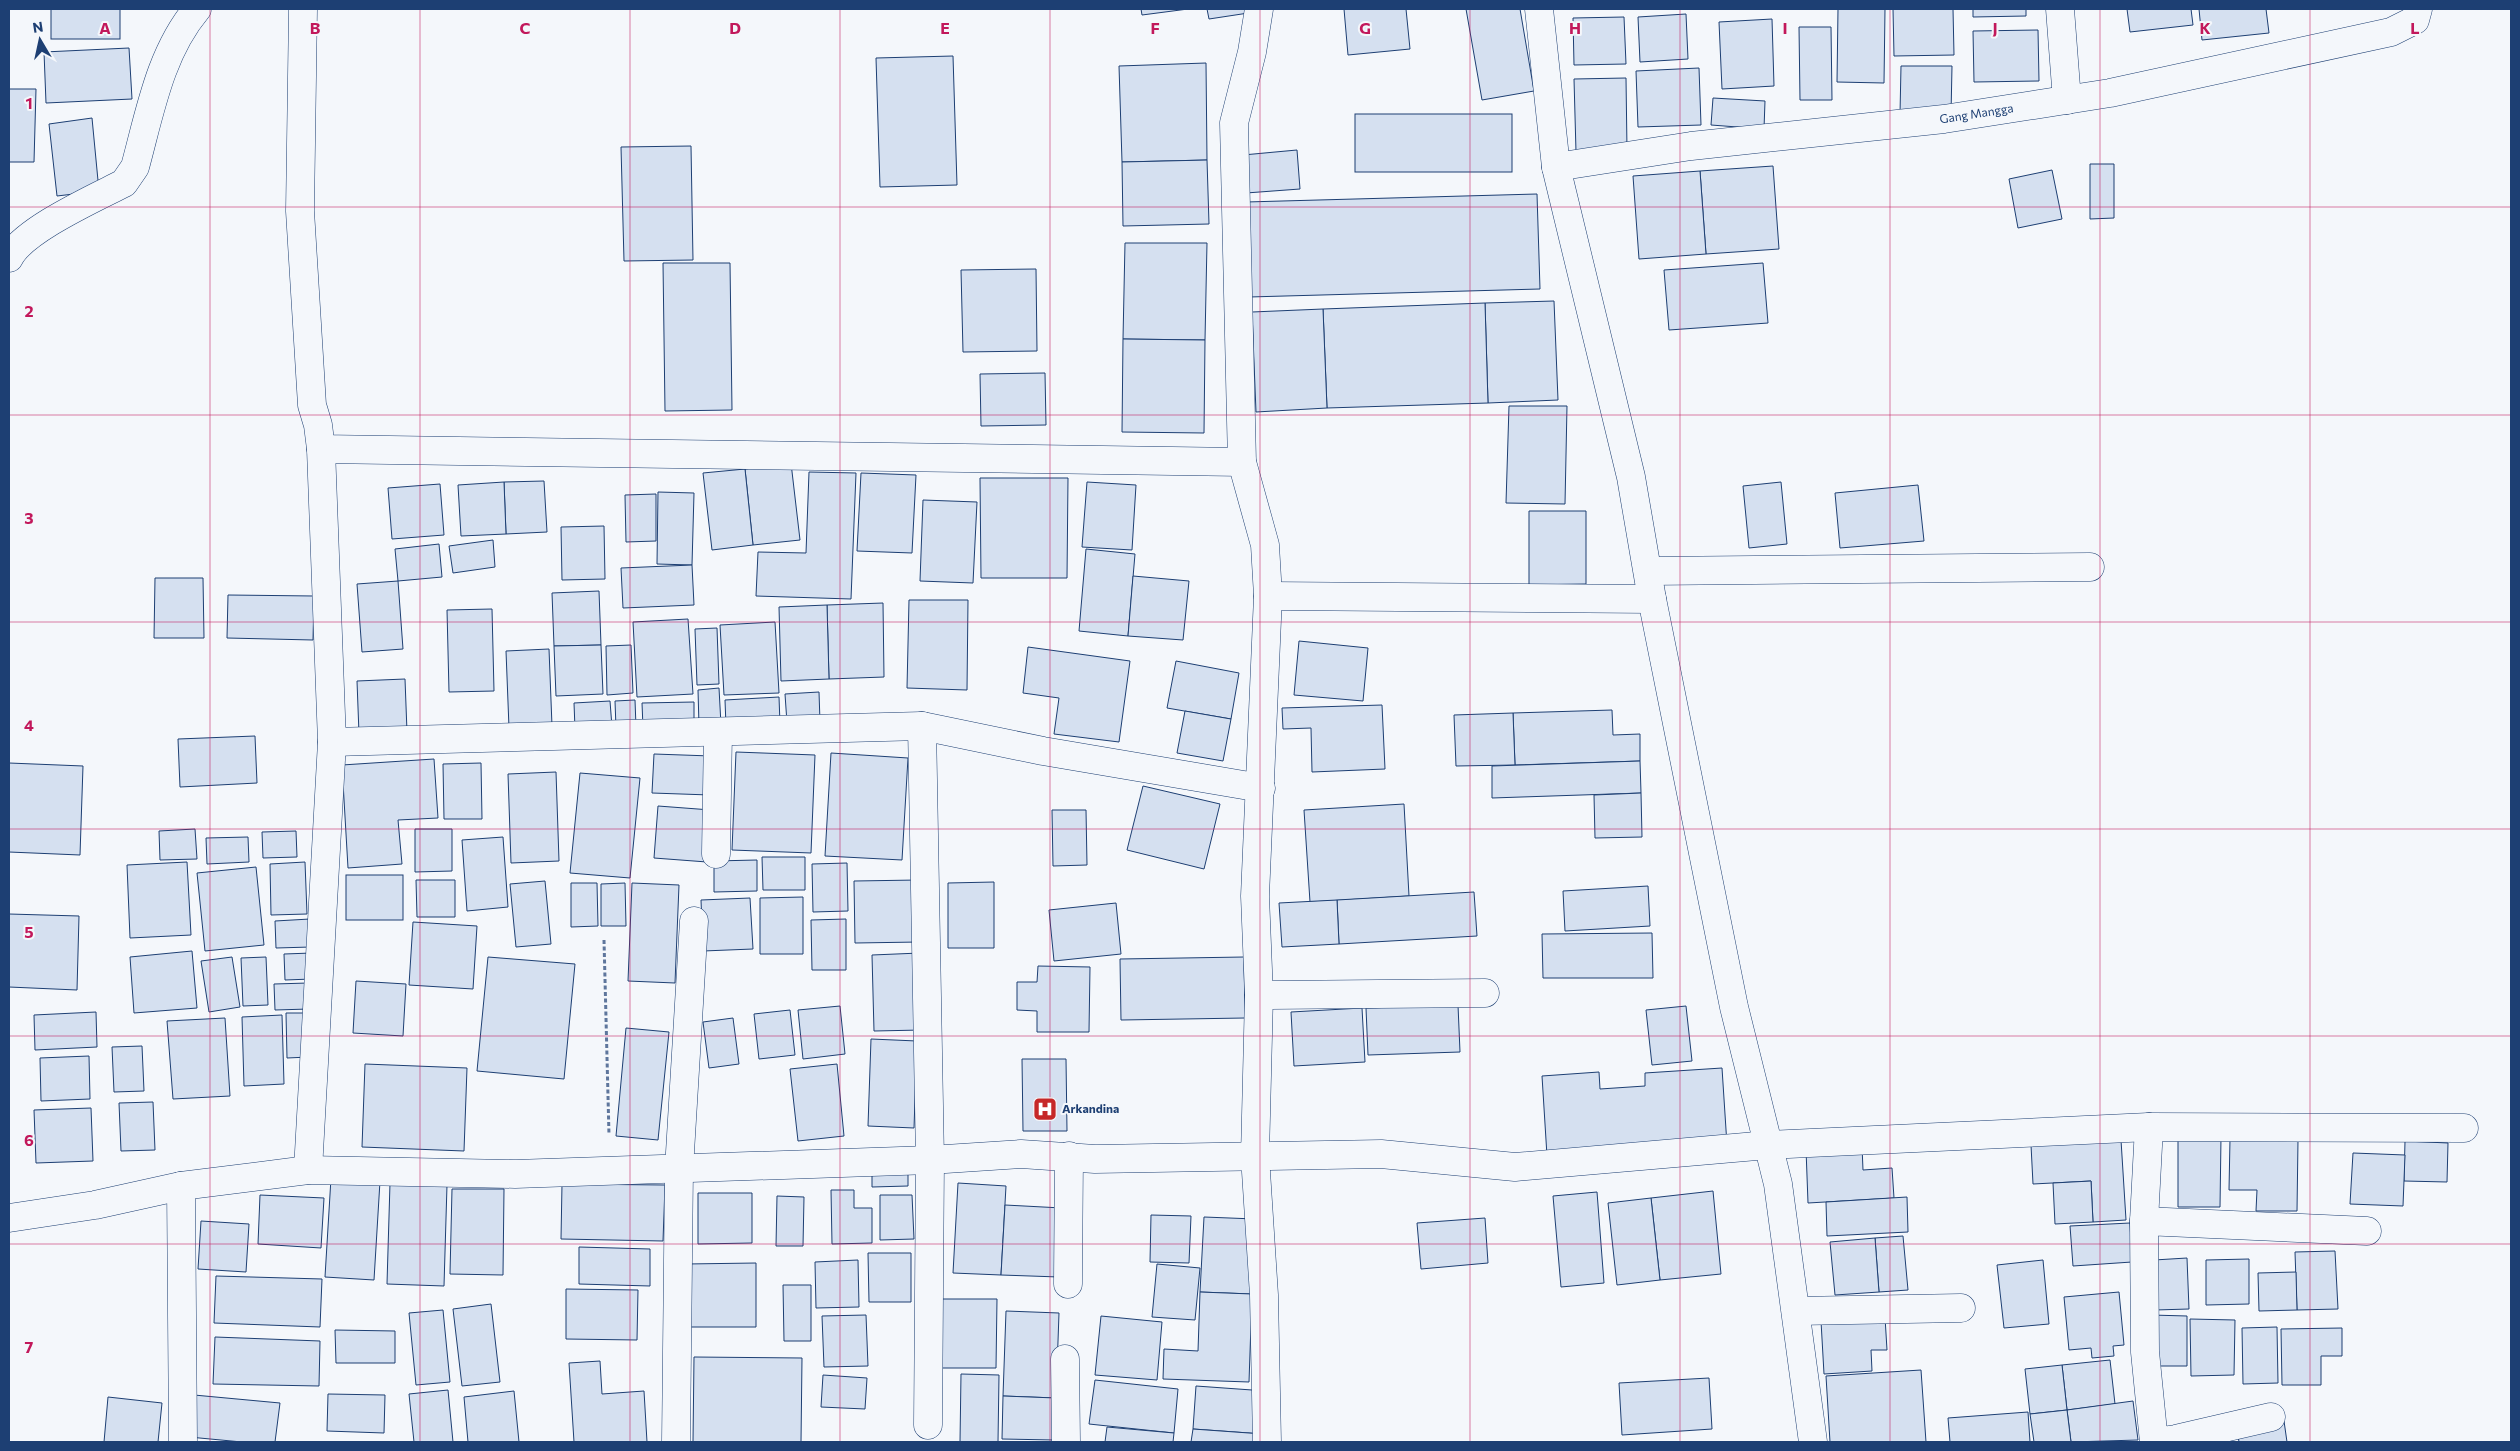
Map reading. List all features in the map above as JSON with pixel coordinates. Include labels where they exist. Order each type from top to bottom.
[{"type":"street","points":[[9,258],[20,243],[56,220],[124,183],[130,175],[160,74],[184,25],[197,9]]},
{"type":"street","points":[[303,9],[300,211],[312,405],[318,425],[321,449],[332,742],[308,1170]]},
{"type":"street","points":[[1259,9],[1252,52],[1234,123],[1242,462],[1266,545],[1268,596],[1255,896],[1259,995],[1255,1156],[1264,1295],[1267,1442]]},
{"type":"street","points":[[1538,9],[1556,167],[1631,477],[1652,599],[1734,1007],[1778,1184],[1813,1442]]},
{"type":"street","points":[[2060,9],[2067,100]]},
{"type":"street","name":"Gang Mangga","points":[[1556,167],[1691,146],[1944,120],[2110,93],[2391,32],[2415,20],[2418,9]]},
{"type":"street","points":[[321,449],[1242,462]]},
{"type":"street","points":[[1648,571],[2090,567]]},
{"type":"street","points":[[1268,596],[1652,599]]},
{"type":"street","points":[[332,742],[922,726],[1043,751],[1261,788]]},
{"type":"street","points":[[922,726],[930,1160],[928,1424]]},
{"type":"street","points":[[716,854],[718,732]]},
{"type":"street","points":[[676,1442],[679,1169],[694,921]]},
{"type":"street","points":[[1259,995],[1485,992]]},
{"type":"street","points":[[2149,1127],[2144,1221],[2145,1352],[2152,1442],[2176,1439],[2271,1417]]},
{"type":"street","points":[[9,1218],[95,1206],[181,1186],[308,1170],[515,1174],[930,1160],[1021,1154],[1141,1158],[1381,1154],[1516,1167],[1768,1145],[2149,1127],[2464,1128]]},
{"type":"street","points":[[1068,1284],[1069,1156]]},
{"type":"street","points":[[181,1186],[183,1442]]},
{"type":"street","points":[[2144,1221],[2367,1231]]},
{"type":"street","points":[[1796,1311],[1961,1308]]},
{"type":"street","points":[[1065,1359],[1066,1442]]},
{"type":"path","points":[[604,940],[610,1171]]},
{"type":"building","points":[[51,9],[120,9],[120,39],[51,39]]},
{"type":"building","points":[[1141,9],[1188,9],[1142,15]]},
{"type":"building","points":[[1207,9],[1254,9],[1255,12],[1209,19]]},
{"type":"building","points":[[1344,9],[1406,9],[1410,49],[1348,55]]},
{"type":"building","points":[[1466,9],[1520,9],[1534,91],[1482,100]]},
{"type":"building","points":[[1838,9],[1885,9],[1884,83],[1837,82]]},
{"type":"building","points":[[1893,9],[1953,9],[1954,55],[1894,56]]},
{"type":"building","points":[[1973,9],[2026,9],[2026,16],[1973,17]]},
{"type":"building","points":[[2127,9],[2191,9],[2193,25],[2130,32]]},
{"type":"building","points":[[2199,9],[2266,9],[2269,33],[2202,40]]},
{"type":"building","points":[[1686,14],[1688,59],[1640,62],[1638,17]]},
{"type":"building","points":[[1624,17],[1626,64],[1574,65],[1573,18]]},
{"type":"building","points":[[1772,19],[1774,86],[1722,89],[1719,22]]},
{"type":"building","points":[[1799,27],[1831,27],[1832,100],[1800,100]]},
{"type":"building","points":[[2038,30],[2039,81],[1974,82],[1973,31]]},
{"type":"building","points":[[129,48],[132,99],[46,103],[44,52]]},
{"type":"building","points":[[953,56],[957,185],[880,187],[876,58]]},
{"type":"building","points":[[1206,63],[1207,160],[1122,162],[1119,66]]},
{"type":"building","points":[[1901,66],[1952,66],[1951,115],[1900,114]]},
{"type":"building","points":[[1699,68],[1701,125],[1638,127],[1636,71]]},
{"type":"building","points":[[1626,78],[1627,150],[1576,152],[1574,79]]},
{"type":"building","points":[[9,89],[36,89],[34,162],[9,162]]},
{"type":"building","points":[[1713,98],[1765,101],[1764,129],[1711,125]]},
{"type":"building","points":[[1355,114],[1512,114],[1512,172],[1355,172]]},
{"type":"building","points":[[92,118],[99,191],[57,196],[49,124]]},
{"type":"building","points":[[691,146],[693,260],[624,261],[621,147]]},
{"type":"building","points":[[1297,150],[1300,189],[1246,193],[1243,155]]},
{"type":"building","points":[[1207,160],[1209,224],[1123,226],[1122,162]]},
{"type":"building","points":[[2090,164],[2114,164],[2114,218],[2090,219]]},
{"type":"building","points":[[1773,166],[1779,249],[1706,254],[1700,171]]},
{"type":"building","points":[[2052,170],[2062,219],[2018,228],[2009,179]]},
{"type":"building","points":[[1700,171],[1706,254],[1639,259],[1633,176]]},
{"type":"building","points":[[1537,194],[1540,289],[1249,297],[1246,202]]},
{"type":"building","points":[[1125,243],[1207,243],[1205,340],[1123,339]]},
{"type":"building","points":[[663,263],[730,263],[732,410],[665,411]]},
{"type":"building","points":[[1763,263],[1768,323],[1669,330],[1664,270]]},
{"type":"building","points":[[1036,269],[1037,351],[963,352],[961,270]]},
{"type":"building","points":[[1554,301],[1558,400],[1488,403],[1485,303]]},
{"type":"building","points":[[1485,303],[1488,403],[1327,408],[1323,309]]},
{"type":"building","points":[[1323,309],[1327,408],[1256,412],[1252,312]]},
{"type":"building","points":[[1123,339],[1205,340],[1204,433],[1122,432]]},
{"type":"building","points":[[1045,373],[1046,425],[981,426],[980,374]]},
{"type":"building","points":[[1509,406],[1567,406],[1565,504],[1506,503]]},
{"type":"building","points":[[791,463],[800,540],[753,545],[745,469]]},
{"type":"building","points":[[745,469],[753,545],[712,550],[703,473]]},
{"type":"building","points":[[809,472],[856,473],[851,599],[756,596],[758,552],[806,553]]},
{"type":"building","points":[[861,473],[916,475],[912,553],[857,551]]},
{"type":"building","points":[[980,478],[1068,478],[1067,578],[981,578]]},
{"type":"building","points":[[544,481],[547,532],[506,534],[504,482]]},
{"type":"building","points":[[504,482],[506,534],[461,536],[458,485]]},
{"type":"building","points":[[1087,482],[1136,485],[1132,550],[1082,547]]},
{"type":"building","points":[[1781,482],[1787,544],[1749,548],[1743,486]]},
{"type":"building","points":[[440,484],[444,535],[392,539],[388,488]]},
{"type":"building","points":[[1918,485],[1924,541],[1840,548],[1835,493]]},
{"type":"building","points":[[658,492],[694,493],[692,565],[657,564]]},
{"type":"building","points":[[656,494],[656,541],[626,542],[625,495]]},
{"type":"building","points":[[923,500],[977,502],[973,583],[920,581]]},
{"type":"building","points":[[1529,511],[1586,511],[1586,584],[1529,585]]},
{"type":"building","points":[[604,526],[605,579],[562,580],[561,527]]},
{"type":"building","points":[[493,540],[495,567],[453,573],[449,546]]},
{"type":"building","points":[[439,544],[442,577],[398,581],[395,549]]},
{"type":"building","points":[[1086,549],[1135,554],[1128,636],[1079,631]]},
{"type":"building","points":[[692,565],[694,605],[623,608],[621,568]]},
{"type":"building","points":[[1133,576],[1189,581],[1183,640],[1128,636]]},
{"type":"building","points":[[155,578],[203,578],[204,638],[154,638]]},
{"type":"building","points":[[398,581],[403,649],[362,652],[357,584]]},
{"type":"building","points":[[599,591],[601,645],[554,646],[552,593]]},
{"type":"building","points":[[228,595],[314,596],[313,640],[227,638]]},
{"type":"building","points":[[909,600],[968,600],[967,690],[907,688]]},
{"type":"building","points":[[883,603],[884,677],[829,679],[827,605]]},
{"type":"building","points":[[827,605],[829,679],[781,681],[779,607]]},
{"type":"building","points":[[492,609],[494,691],[449,692],[447,610]]},
{"type":"building","points":[[688,619],[693,694],[637,697],[633,622]]},
{"type":"building","points":[[775,622],[779,693],[724,695],[720,625]]},
{"type":"building","points":[[717,628],[719,684],[697,685],[695,629]]},
{"type":"building","points":[[1299,641],[1368,648],[1363,701],[1294,695]]},
{"type":"building","points":[[601,645],[603,694],[556,696],[554,646]]},
{"type":"building","points":[[631,645],[633,693],[607,695],[606,646]]},
{"type":"building","points":[[1028,647],[1130,661],[1119,742],[1054,734],[1059,698],[1023,693]]},
{"type":"building","points":[[549,649],[552,726],[509,728],[506,651]]},
{"type":"building","points":[[1176,661],[1239,673],[1231,719],[1167,708]]},
{"type":"building","points":[[405,679],[407,732],[359,734],[357,681]]},
{"type":"building","points":[[719,688],[721,725],[699,726],[698,690]]},
{"type":"building","points":[[819,692],[820,722],[787,723],[785,694]]},
{"type":"building","points":[[779,697],[780,724],[726,726],[725,700]]},
{"type":"building","points":[[635,700],[636,727],[616,728],[615,701]]},
{"type":"building","points":[[610,701],[612,727],[575,729],[574,703]]},
{"type":"building","points":[[694,702],[694,726],[643,728],[642,703]]},
{"type":"building","points":[[1382,705],[1385,769],[1312,772],[1311,728],[1283,729],[1282,708]]},
{"type":"building","points":[[1612,710],[1613,735],[1640,734],[1640,761],[1515,765],[1513,713]]},
{"type":"building","points":[[1185,711],[1231,719],[1223,761],[1177,753]]},
{"type":"building","points":[[1513,713],[1515,765],[1456,766],[1454,715]]},
{"type":"building","points":[[255,736],[257,783],[180,787],[178,739]]},
{"type":"building","points":[[736,752],[815,755],[811,853],[732,850]]},
{"type":"building","points":[[831,753],[908,758],[902,860],[825,856]]},
{"type":"building","points":[[654,754],[711,756],[710,795],[652,793]]},
{"type":"building","points":[[434,759],[438,818],[398,820],[402,864],[348,868],[342,765]]},
{"type":"building","points":[[1640,761],[1641,793],[1492,798],[1492,766]]},
{"type":"building","points":[[9,763],[83,766],[80,855],[9,852]]},
{"type":"building","points":[[481,763],[482,819],[444,819],[443,764]]},
{"type":"building","points":[[556,772],[559,861],[511,863],[508,774]]},
{"type":"building","points":[[580,773],[640,778],[630,878],[570,873]]},
{"type":"building","points":[[1143,786],[1220,804],[1204,869],[1127,850]]},
{"type":"building","points":[[1641,793],[1642,837],[1595,838],[1594,795]]},
{"type":"building","points":[[1404,804],[1409,896],[1310,902],[1304,810]]},
{"type":"building","points":[[658,806],[711,810],[707,862],[654,858]]},
{"type":"building","points":[[1052,810],[1086,810],[1087,865],[1053,866]]},
{"type":"building","points":[[195,829],[197,859],[160,860],[159,831]]},
{"type":"building","points":[[415,829],[452,829],[452,871],[415,872]]},
{"type":"building","points":[[296,831],[297,857],[263,858],[262,832]]},
{"type":"building","points":[[248,837],[249,862],[207,864],[206,838]]},
{"type":"building","points":[[503,837],[508,907],[467,911],[462,840]]},
{"type":"building","points":[[762,857],[805,857],[805,890],[763,890]]},
{"type":"building","points":[[757,860],[757,891],[714,892],[714,861]]},
{"type":"building","points":[[187,862],[191,935],[130,938],[127,865]]},
{"type":"building","points":[[305,862],[307,914],[271,915],[270,864]]},
{"type":"building","points":[[847,863],[848,911],[813,912],[812,864]]},
{"type":"building","points":[[256,867],[264,945],[205,951],[197,873]]},
{"type":"building","points":[[346,875],[403,875],[403,920],[346,920]]},
{"type":"building","points":[[416,880],[455,880],[455,917],[417,917]]},
{"type":"building","points":[[918,880],[919,942],[855,943],[854,881]]},
{"type":"building","points":[[545,881],[551,944],[516,947],[510,884]]},
{"type":"building","points":[[994,882],[994,948],[948,948],[948,883]]},
{"type":"building","points":[[571,883],[597,883],[598,926],[571,927]]},
{"type":"building","points":[[625,883],[626,926],[601,926],[601,884]]},
{"type":"building","points":[[632,883],[679,885],[675,983],[628,981]]},
{"type":"building","points":[[1648,886],[1650,926],[1565,931],[1563,891]]},
{"type":"building","points":[[1474,892],[1477,936],[1339,944],[1337,900]]},
{"type":"building","points":[[803,897],[803,954],[760,954],[760,898]]},
{"type":"building","points":[[750,898],[753,949],[703,951],[701,900]]},
{"type":"building","points":[[1337,900],[1339,944],[1282,947],[1279,903]]},
{"type":"building","points":[[1116,903],[1121,954],[1054,961],[1049,910]]},
{"type":"building","points":[[9,914],[79,916],[77,990],[9,987]]},
{"type":"building","points":[[310,919],[311,947],[276,948],[275,921]]},
{"type":"building","points":[[846,919],[846,970],[812,970],[811,920]]},
{"type":"building","points":[[413,922],[477,926],[473,989],[409,985]]},
{"type":"building","points":[[1652,933],[1653,978],[1543,978],[1542,934]]},
{"type":"building","points":[[192,951],[197,1008],[134,1013],[130,957]]},
{"type":"building","points":[[312,953],[312,979],[285,980],[284,954]]},
{"type":"building","points":[[920,953],[922,1030],[874,1031],[872,955]]},
{"type":"building","points":[[232,957],[240,1007],[209,1012],[201,961]]},
{"type":"building","points":[[266,957],[268,1005],[243,1006],[241,958]]},
{"type":"building","points":[[488,957],[575,964],[564,1079],[477,1071]]},
{"type":"building","points":[[1244,957],[1245,1018],[1121,1020],[1120,959]]},
{"type":"building","points":[[1038,966],[1090,967],[1089,1032],[1037,1032],[1037,1011],[1017,1010],[1017,982],[1037,982]]},
{"type":"building","points":[[356,981],[406,984],[403,1036],[353,1033]]},
{"type":"building","points":[[308,983],[309,1009],[275,1010],[274,984]]},
{"type":"building","points":[[1458,1005],[1460,1052],[1368,1055],[1366,1008]]},
{"type":"building","points":[[840,1006],[845,1054],[803,1059],[798,1010]]},
{"type":"building","points":[[1686,1006],[1692,1061],[1652,1065],[1646,1010]]},
{"type":"building","points":[[1362,1008],[1365,1062],[1294,1066],[1291,1012]]},
{"type":"building","points":[[790,1010],[795,1055],[759,1059],[754,1014]]},
{"type":"building","points":[[96,1012],[97,1047],[35,1050],[34,1015]]},
{"type":"building","points":[[286,1013],[308,1013],[309,1057],[287,1058]]},
{"type":"building","points":[[282,1015],[284,1084],[244,1086],[242,1017]]},
{"type":"building","points":[[225,1018],[230,1096],[173,1099],[167,1021]]},
{"type":"building","points":[[733,1018],[739,1064],[709,1068],[703,1022]]},
{"type":"building","points":[[626,1028],[669,1032],[658,1140],[616,1136]]},
{"type":"building","points":[[871,1039],[917,1041],[914,1128],[868,1126]]},
{"type":"building","points":[[142,1046],[144,1091],[114,1092],[112,1047]]},
{"type":"building","points":[[89,1056],[90,1099],[41,1101],[40,1058]]},
{"type":"building","points":[[1022,1059],[1066,1059],[1067,1131],[1023,1131]]},
{"type":"building","points":[[365,1064],[467,1068],[464,1151],[362,1147]]},
{"type":"building","points":[[837,1064],[844,1136],[798,1141],[790,1069]]},
{"type":"building","points":[[1722,1068],[1727,1145],[1547,1156],[1542,1076],[1599,1072],[1600,1089],[1645,1086],[1645,1073]]},
{"type":"building","points":[[153,1102],[155,1150],[121,1151],[119,1103]]},
{"type":"building","points":[[91,1108],[93,1161],[36,1163],[34,1110]]},
{"type":"building","points":[[2178,1137],[2221,1137],[2220,1207],[2178,1207]]},
{"type":"building","points":[[2230,1139],[2298,1140],[2297,1211],[2256,1211],[2257,1190],[2229,1190]]},
{"type":"building","points":[[2121,1140],[2126,1220],[2093,1222],[2091,1181],[2033,1184],[2031,1145]]},
{"type":"building","points":[[2405,1141],[2448,1143],[2447,1182],[2404,1181]]},
{"type":"building","points":[[1862,1146],[1863,1170],[1892,1168],[1894,1198],[1808,1203],[1806,1149]]},
{"type":"building","points":[[2353,1153],[2405,1155],[2403,1206],[2350,1204]]},
{"type":"building","points":[[908,1169],[908,1186],[872,1187],[872,1170]]},
{"type":"building","points":[[331,1178],[380,1181],[374,1280],[325,1277]]},
{"type":"building","points":[[2091,1181],[2093,1222],[2055,1224],[2053,1183]]},
{"type":"building","points":[[390,1183],[447,1185],[444,1286],[387,1284]]},
{"type":"building","points":[[958,1183],[1006,1186],[1001,1275],[953,1273]]},
{"type":"building","points":[[562,1184],[665,1185],[663,1241],[561,1239]]},
{"type":"building","points":[[452,1189],[504,1189],[503,1275],[450,1274]]},
{"type":"building","points":[[831,1190],[854,1190],[854,1208],[872,1208],[872,1243],[832,1244]]},
{"type":"building","points":[[1713,1191],[1721,1274],[1660,1280],[1651,1198]]},
{"type":"building","points":[[1597,1192],[1604,1283],[1561,1287],[1553,1196]]},
{"type":"building","points":[[698,1193],[752,1193],[752,1243],[698,1244]]},
{"type":"building","points":[[260,1195],[324,1198],[321,1248],[258,1244]]},
{"type":"building","points":[[880,1195],[912,1195],[914,1239],[880,1240]]},
{"type":"building","points":[[777,1196],[804,1197],[803,1246],[776,1246]]},
{"type":"building","points":[[1907,1197],[1908,1232],[1827,1236],[1826,1202]]},
{"type":"building","points":[[1651,1198],[1660,1280],[1617,1285],[1608,1203]]},
{"type":"building","points":[[1005,1205],[1062,1208],[1059,1277],[1001,1275]]},
{"type":"building","points":[[1151,1215],[1191,1216],[1189,1263],[1150,1262]]},
{"type":"building","points":[[1204,1217],[1255,1219],[1252,1294],[1200,1292]]},
{"type":"building","points":[[1485,1218],[1488,1263],[1421,1269],[1417,1223]]},
{"type":"building","points":[[201,1221],[249,1224],[246,1272],[198,1269]]},
{"type":"building","points":[[2130,1223],[2132,1262],[2073,1266],[2070,1226]]},
{"type":"building","points":[[1903,1236],[1908,1290],[1879,1292],[1875,1238]]},
{"type":"building","points":[[1875,1238],[1879,1292],[1835,1295],[1830,1242]]},
{"type":"building","points":[[579,1247],[650,1249],[650,1286],[579,1284]]},
{"type":"building","points":[[2335,1251],[2338,1309],[2297,1310],[2295,1252]]},
{"type":"building","points":[[868,1253],[911,1253],[911,1302],[869,1302]]},
{"type":"building","points":[[2187,1258],[2189,1309],[2155,1310],[2154,1260]]},
{"type":"building","points":[[2249,1259],[2249,1304],[2206,1305],[2206,1260]]},
{"type":"building","points":[[858,1260],[859,1307],[816,1308],[815,1262]]},
{"type":"building","points":[[2043,1260],[2049,1324],[2004,1328],[1997,1265]]},
{"type":"building","points":[[756,1263],[756,1327],[686,1327],[686,1264]]},
{"type":"building","points":[[1157,1264],[1200,1268],[1195,1320],[1152,1317]]},
{"type":"building","points":[[2296,1272],[2297,1310],[2259,1311],[2258,1273]]},
{"type":"building","points":[[216,1276],[322,1279],[320,1327],[214,1323]]},
{"type":"building","points":[[783,1285],[811,1285],[811,1341],[784,1341]]},
{"type":"building","points":[[566,1289],[638,1290],[637,1340],[566,1339]]},
{"type":"building","points":[[1200,1292],[1252,1294],[1249,1382],[1163,1379],[1164,1349],[1198,1351]]},
{"type":"building","points":[[2119,1292],[2124,1345],[2113,1346],[2114,1356],[2092,1358],[2091,1348],[2069,1350],[2064,1297]]},
{"type":"building","points":[[941,1299],[997,1299],[996,1368],[940,1368]]},
{"type":"building","points":[[491,1304],[500,1382],[462,1386],[453,1309]]},
{"type":"building","points":[[443,1310],[450,1382],[416,1385],[409,1313]]},
{"type":"building","points":[[1006,1311],[1059,1313],[1056,1398],[1003,1396]]},
{"type":"building","points":[[866,1315],[868,1366],[824,1367],[822,1316]]},
{"type":"building","points":[[2151,1315],[2187,1316],[2187,1366],[2151,1366]]},
{"type":"building","points":[[1101,1316],[1162,1322],[1157,1380],[1095,1375]]},
{"type":"building","points":[[1885,1317],[1887,1350],[1871,1350],[1872,1371],[1824,1374],[1821,1321]]},
{"type":"building","points":[[2190,1319],[2235,1320],[2234,1375],[2191,1376]]},
{"type":"building","points":[[2277,1327],[2278,1383],[2243,1384],[2242,1328]]},
{"type":"building","points":[[2342,1328],[2342,1356],[2321,1356],[2321,1385],[2282,1385],[2281,1329]]},
{"type":"building","points":[[335,1330],[395,1331],[395,1363],[336,1363]]},
{"type":"building","points":[[215,1337],[320,1341],[319,1386],[213,1384]]},
{"type":"building","points":[[694,1357],[802,1358],[801,1442],[693,1442]]},
{"type":"building","points":[[2110,1360],[2115,1404],[2067,1410],[2062,1365]]},
{"type":"building","points":[[600,1361],[602,1394],[644,1391],[647,1442],[574,1442],[569,1363]]},
{"type":"building","points":[[2062,1365],[2067,1410],[2030,1414],[2025,1369]]},
{"type":"building","points":[[1921,1370],[1926,1442],[1830,1442],[1826,1376]]},
{"type":"building","points":[[961,1374],[999,1375],[998,1442],[960,1442]]},
{"type":"building","points":[[823,1375],[867,1378],[865,1409],[821,1407]]},
{"type":"building","points":[[1709,1378],[1712,1429],[1622,1435],[1619,1383]]},
{"type":"building","points":[[1095,1380],[1178,1389],[1174,1433],[1089,1424]]},
{"type":"building","points":[[1196,1386],[1266,1391],[1263,1434],[1193,1429]]},
{"type":"building","points":[[448,1390],[453,1442],[414,1442],[409,1394]]},
{"type":"building","points":[[514,1391],[519,1442],[468,1442],[464,1397]]},
{"type":"building","points":[[328,1394],[385,1395],[384,1433],[327,1431]]},
{"type":"building","points":[[194,1395],[280,1403],[275,1442],[242,1442],[189,1437]]},
{"type":"building","points":[[1003,1396],[1056,1398],[1054,1440],[1002,1439]]},
{"type":"building","points":[[108,1397],[162,1403],[158,1442],[104,1442]]},
{"type":"building","points":[[2133,1401],[2138,1440],[2071,1442],[2067,1410]]},
{"type":"building","points":[[2067,1410],[2071,1442],[2034,1442],[2030,1414]]},
{"type":"building","points":[[2028,1412],[2030,1442],[1950,1442],[1948,1418]]},
{"type":"building","points":[[2284,1421],[2287,1442],[2239,1442],[2237,1429]]},
{"type":"building","points":[[1107,1427],[1174,1433],[1173,1442],[1105,1442]]},
{"type":"building","points":[[1193,1429],[1263,1434],[1262,1442],[1191,1442]]},
{"type":"place","name":"Arkandina","points":[[1045,1109]]}]
